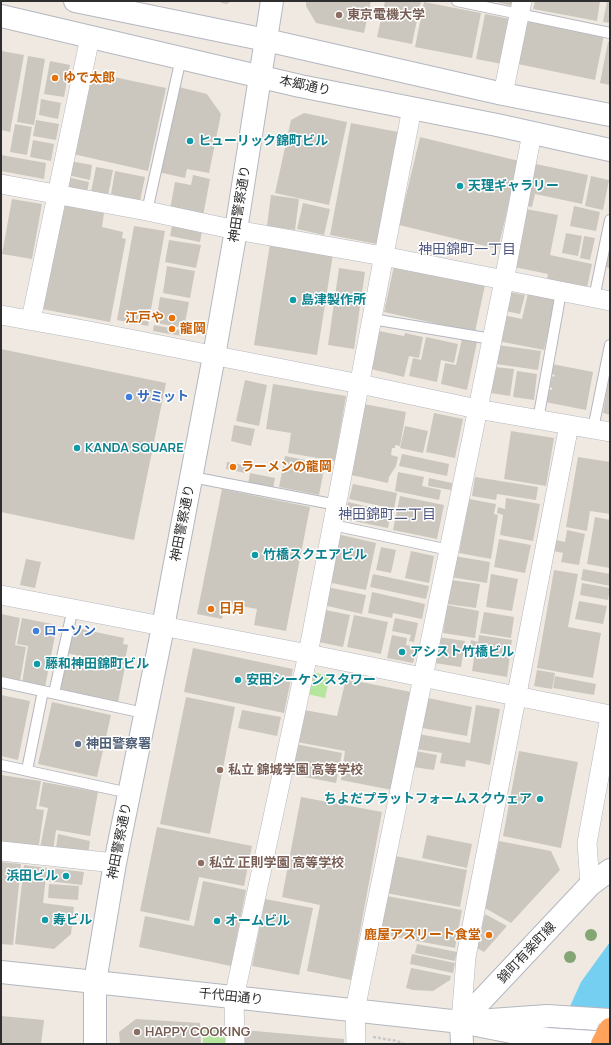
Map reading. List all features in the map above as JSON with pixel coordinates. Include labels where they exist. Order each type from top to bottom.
[{"type":"highway","points":[[602,1044],[610,1029]]},
{"type":"street","points":[[75,1],[97,3],[503,94],[610,115]]},
{"type":"street","name":"神田警察通り","points":[[95,1044],[95,982],[115,863],[192,477],[236,230],[272,1]]},
{"type":"street","points":[[503,94],[520,7]]},
{"type":"street","name":"本郷通り","points":[[1,16],[260,76],[610,150]]},
{"type":"street","points":[[31,320],[90,37]]},
{"type":"street","points":[[235,1044],[234,998],[308,654],[412,108]]},
{"type":"street","points":[[362,1040],[355,1010],[504,281],[532,133]]},
{"type":"street","points":[[1,184],[147,211],[236,230],[384,256],[602,300]]},
{"type":"street","points":[[1,315],[360,384],[477,409],[602,431]]},
{"type":"street","points":[[462,1044],[461,1022],[466,957],[569,425]]},
{"type":"street","points":[[1,595],[308,654],[610,716],[587,843],[590,885]]},
{"type":"street","points":[[1,851],[115,863]]},
{"type":"street","name":"錦町有楽町線","points":[[461,1022],[590,885],[610,870]]},
{"type":"street","name":"千代田通り","points":[[1,972],[461,1022]]},
{"type":"street","points":[[461,1022],[547,1016],[610,1020]]},
{"type":"street","points":[[461,1022],[547,1039],[610,1043]]},
{"type":"lane","points":[[457,1],[520,7],[610,33]]},
{"type":"lane","points":[[147,211],[181,58]]},
{"type":"lane","points":[[602,300],[610,220]]},
{"type":"lane","points":[[538,420],[560,292]]},
{"type":"lane","points":[[372,319],[492,339]]},
{"type":"lane","points":[[602,431],[610,345]]},
{"type":"lane","points":[[192,477],[337,505]]},
{"type":"lane","points":[[333,525],[449,550]]},
{"type":"lane","points":[[54,693],[73,608]]},
{"type":"lane","points":[[1,682],[144,714]]},
{"type":"lane","points":[[27,770],[44,691]]},
{"type":"lane","points":[[1,765],[129,793]]},
{"type":"path","points":[[362,1040],[397,1040],[404,1044]]},
{"type":"green space","points":[[307,671],[330,676],[325,698],[303,693]]},
{"type":"green space","points":[[203,1026],[225,1028],[225,1044],[203,1044]]},
{"type":"water","points":[[610,942],[610,1044],[553,1044],[581,982]]},
{"type":"building","points":[[216,1],[232,1],[226,4]]},
{"type":"building","name":"東京電機大学","points":[[306,1],[371,1],[364,33],[316,23],[306,6]]},
{"type":"building","points":[[385,1],[421,1],[412,44],[377,37]]},
{"type":"building","points":[[492,1],[514,1],[513,6]]},
{"type":"building","points":[[535,1],[600,1],[597,21],[533,9]]},
{"type":"building","points":[[607,1],[610,1],[610,23],[603,22]]},
{"type":"building","points":[[424,2],[481,13],[472,58],[415,47]]},
{"type":"building","points":[[485,14],[511,19],[502,64],[476,59]]},
{"type":"building","points":[[527,18],[604,35],[595,80],[518,64]]},
{"type":"building","points":[[608,42],[610,42],[610,85],[600,83]]},
{"type":"building","points":[[1,51],[24,55],[10,132],[1,130]]},
{"type":"building","points":[[28,56],[45,59],[34,125],[17,122]]},
{"type":"building","points":[[50,61],[70,65],[64,97],[44,94]]},
{"type":"building","points":[[90,72],[166,88],[148,171],[73,154]]},
{"type":"building","name":"ヒューリック錦町ビル","points":[[175,86],[207,94],[221,114],[209,173],[187,169],[185,178],[158,172]]},
{"type":"building","points":[[41,99],[61,103],[58,119],[39,115]]},
{"type":"building","points":[[304,113],[347,122],[329,205],[275,193],[291,120]]},
{"type":"building","points":[[36,120],[59,124],[56,140],[33,136]]},
{"type":"building","points":[[351,123],[398,132],[377,244],[330,235]]},
{"type":"building","points":[[15,124],[32,127],[27,155],[10,152]]},
{"type":"building","points":[[420,137],[519,161],[498,249],[399,225]]},
{"type":"building","points":[[33,140],[54,144],[51,161],[30,157]]},
{"type":"building","points":[[1,155],[46,163],[44,179],[1,171]]},
{"type":"building","points":[[70,161],[92,165],[90,180],[67,175]]},
{"type":"building","points":[[531,163],[588,175],[582,204],[535,194],[532,207],[522,205]]},
{"type":"building","points":[[96,167],[113,170],[108,196],[91,192]]},
{"type":"building","points":[[115,171],[145,177],[140,201],[111,194]]},
{"type":"building","points":[[193,175],[210,179],[203,216],[170,209],[175,182],[191,185]]},
{"type":"building","points":[[591,176],[609,180],[603,210],[585,206]]},
{"type":"building","points":[[67,177],[89,182],[87,192],[66,187]]},
{"type":"building","points":[[271,195],[299,199],[295,230],[267,226]]},
{"type":"building","points":[[12,199],[42,204],[32,259],[2,254]]},
{"type":"building","points":[[303,203],[330,209],[324,235],[297,229]]},
{"type":"building","points":[[62,205],[104,213],[102,227],[123,232],[122,238],[126,239],[110,322],[42,309]]},
{"type":"building","points":[[574,206],[600,212],[596,231],[570,226]]},
{"type":"building","points":[[526,209],[558,215],[550,255],[592,264],[587,288],[547,279],[548,274],[514,267]]},
{"type":"building","points":[[134,226],[165,231],[148,326],[117,320]]},
{"type":"building","points":[[172,226],[202,231],[200,242],[170,236]]},
{"type":"building","points":[[566,233],[582,236],[578,256],[562,253]]},
{"type":"building","points":[[584,236],[595,238],[590,260],[580,258]]},
{"type":"building","points":[[169,240],[201,245],[196,268],[165,262]]},
{"type":"building","name":"島津製作所","points":[[270,244],[333,254],[317,355],[254,345]]},
{"type":"building","points":[[610,247],[610,268],[605,267]]},
{"type":"building","points":[[167,266],[195,271],[190,298],[163,293]]},
{"type":"building","points":[[394,266],[485,285],[475,332],[384,312]]},
{"type":"building","points":[[339,268],[365,272],[354,349],[328,345]]},
{"type":"building","points":[[505,291],[525,295],[520,314],[501,310]]},
{"type":"building","points":[[528,293],[555,299],[544,350],[498,341],[503,315],[522,319]]},
{"type":"building","points":[[160,297],[189,302],[184,328],[156,323]]},
{"type":"building","points":[[154,325],[186,331],[182,336],[153,331]]},
{"type":"building","points":[[379,331],[404,336],[405,333],[423,337],[419,358],[409,356],[404,377],[371,369]]},
{"type":"building","points":[[426,337],[458,344],[454,363],[441,360],[437,382],[409,376],[413,358],[421,360]]},
{"type":"building","points":[[462,339],[477,342],[467,390],[441,384],[445,363],[456,365]]},
{"type":"building","points":[[498,345],[541,351],[538,370],[496,364]]},
{"type":"building","name":"KANDA SQUARE","points":[[1,349],[166,383],[134,540],[1,512]]},
{"type":"building","points":[[552,364],[593,372],[586,410],[545,402],[547,389],[552,390],[550,387],[552,376],[554,377],[555,375],[550,374]]},
{"type":"building","points":[[495,367],[514,369],[510,396],[491,393]]},
{"type":"building","points":[[517,371],[537,374],[534,400],[513,397]]},
{"type":"building","points":[[610,378],[610,415],[603,413]]},
{"type":"building","points":[[245,380],[267,385],[259,426],[236,421]]},
{"type":"building","points":[[273,384],[346,396],[335,461],[288,453],[291,433],[266,429]]},
{"type":"building","points":[[364,404],[406,412],[400,446],[395,445],[395,448],[392,448],[391,455],[398,457],[396,466],[389,477],[388,483],[351,475]]},
{"type":"building","points":[[434,413],[463,419],[455,458],[426,452]]},
{"type":"building","points":[[234,425],[255,429],[251,446],[231,441]]},
{"type":"building","points":[[405,426],[428,431],[423,453],[400,448]]},
{"type":"building","points":[[511,431],[554,438],[546,486],[504,479]]},
{"type":"building","points":[[402,454],[449,464],[447,476],[399,466]]},
{"type":"building","points":[[285,456],[325,464],[319,495],[279,487]]},
{"type":"building","points":[[578,457],[610,462],[610,514],[590,511],[587,531],[566,527]]},
{"type":"building","points":[[227,462],[247,466],[245,473],[226,469]]},
{"type":"building","points":[[398,472],[424,477],[422,486],[441,490],[439,500],[395,491]]},
{"type":"building","points":[[250,473],[275,478],[273,489],[248,484]]},
{"type":"building","points":[[475,477],[538,487],[536,500],[497,494],[496,500],[472,496]]},
{"type":"building","points":[[429,478],[452,483],[451,490],[428,486]]},
{"type":"building","points":[[353,484],[397,493],[394,509],[349,499]]},
{"type":"building","name":"竹橋スクエアビル","points":[[222,489],[310,507],[286,631],[254,625],[257,609],[225,603],[222,619],[197,614]]},
{"type":"building","points":[[400,496],[444,505],[437,539],[393,530]]},
{"type":"building","points":[[506,498],[540,504],[533,541],[500,535],[503,515],[497,513],[498,507],[505,509]]},
{"type":"building","points":[[469,499],[496,504],[494,514],[498,515],[491,559],[459,553]]},
{"type":"building","points":[[348,502],[391,512],[388,528],[344,519]]},
{"type":"building","points":[[595,517],[610,520],[610,568],[587,564]]},
{"type":"building","points":[[567,530],[585,534],[579,565],[561,562],[563,553],[554,551],[556,540],[565,542]]},
{"type":"building","points":[[337,534],[376,543],[366,590],[327,582]]},
{"type":"building","points":[[499,539],[531,545],[525,573],[494,567]]},
{"type":"building","points":[[381,547],[396,550],[391,573],[376,570]]},
{"type":"building","points":[[411,551],[434,556],[429,583],[405,578]]},
{"type":"building","points":[[454,556],[490,562],[487,583],[450,577]]},
{"type":"building","points":[[26,559],[41,562],[35,588],[20,585]]},
{"type":"building","points":[[583,569],[610,574],[610,586],[581,580]]},
{"type":"building","points":[[554,570],[578,574],[568,627],[601,633],[593,678],[537,668]]},
{"type":"building","points":[[373,574],[429,586],[426,599],[370,587]]},
{"type":"building","points":[[491,574],[518,579],[512,611],[486,607]]},
{"type":"building","points":[[451,580],[480,584],[476,608],[447,604]]},
{"type":"building","points":[[582,583],[610,588],[608,600],[580,595]]},
{"type":"building","points":[[327,587],[366,595],[362,614],[323,605]]},
{"type":"building","points":[[372,592],[425,604],[422,619],[393,613],[392,618],[368,613]]},
{"type":"building","points":[[579,601],[607,606],[603,624],[575,619]]},
{"type":"building","points":[[447,605],[479,611],[475,638],[443,633]]},
{"type":"building","points":[[321,609],[350,615],[343,647],[314,641]]},
{"type":"building","points":[[484,612],[514,617],[511,638],[480,633]]},
{"type":"building","points":[[1,614],[20,618],[15,645],[26,647],[20,681],[1,677]]},
{"type":"building","points":[[354,615],[388,622],[381,654],[347,647]]},
{"type":"building","name":"藤和神田錦町ビル","points":[[22,618],[57,625],[45,687],[22,683],[28,646],[17,644]]},
{"type":"building","points":[[395,618],[418,623],[414,642],[409,641],[411,635],[392,631]]},
{"type":"building","points":[[72,627],[124,638],[123,644],[128,645],[124,665],[66,653]]},
{"type":"building","name":"アシスト竹橋ビル","points":[[392,635],[407,638],[406,645],[417,647],[413,663],[387,658]]},
{"type":"building","points":[[479,635],[512,640],[507,677],[472,671],[475,652],[469,651],[471,640],[478,642]]},
{"type":"building","points":[[438,637],[465,641],[461,667],[434,663]]},
{"type":"building","name":"安田シーケンスタワー","points":[[193,648],[293,669],[284,713],[184,692]]},
{"type":"building","points":[[65,656],[125,667],[118,702],[59,690]]},
{"type":"building","points":[[537,670],[555,673],[552,689],[534,686]]},
{"type":"building","points":[[555,676],[596,684],[594,695],[553,688]]},
{"type":"building","points":[[346,679],[411,692],[392,790],[341,780],[345,751],[297,742],[304,710],[337,716]]},
{"type":"building","points":[[1,695],[30,701],[18,760],[1,756]]},
{"type":"building","points":[[186,697],[235,707],[210,834],[160,824]]},
{"type":"building","points":[[428,698],[472,707],[467,736],[422,728]]},
{"type":"building","points":[[52,702],[111,715],[97,777],[38,764]]},
{"type":"building","points":[[476,705],[500,709],[490,765],[466,760],[465,767],[440,763],[442,753],[416,749],[418,734],[470,743]]},
{"type":"building","points":[[242,710],[281,717],[277,736],[238,728]]},
{"type":"building","points":[[295,744],[342,753],[336,783],[289,774]]},
{"type":"building","points":[[416,751],[437,755],[434,770],[413,767]]},
{"type":"building","name":"ちよだプラットフォームスクウェア","points":[[519,751],[578,762],[561,848],[503,836]]},
{"type":"building","points":[[1,775],[41,781],[36,809],[44,810],[38,851],[1,845]]},
{"type":"building","points":[[43,782],[98,792],[90,836],[56,830],[53,851],[40,848],[48,808],[39,806]]},
{"type":"building","points":[[301,797],[382,812],[351,980],[307,971],[320,905],[282,897]]},
{"type":"building","name":"私立 正則学園 高等学校","points":[[157,827],[252,846],[244,886],[199,877],[189,921],[140,911]]},
{"type":"building","points":[[58,834],[90,841],[88,854],[56,848]]},
{"type":"building","points":[[427,835],[472,844],[467,868],[422,858]]},
{"type":"building","points":[[499,841],[551,851],[560,870],[511,923],[485,908]]},
{"type":"building","points":[[395,856],[467,870],[460,907],[386,893]]},
{"type":"building","points":[[1,862],[21,864],[13,945],[1,944]]},
{"type":"building","name":"寿ビル","points":[[24,865],[47,868],[43,903],[74,907],[71,934],[54,949],[15,944]]},
{"type":"building","name":"浜田ビル","points":[[49,868],[84,872],[82,885],[48,881]]},
{"type":"building","name":"オームビル","points":[[203,881],[246,890],[231,966],[139,947],[145,916],[194,926]]},
{"type":"building","points":[[49,884],[79,886],[78,900],[48,898]]},
{"type":"building","points":[[387,896],[462,910],[455,948],[379,934]]},
{"type":"building","points":[[265,899],[313,908],[299,975],[252,966]]},
{"type":"building","points":[[485,914],[507,926],[484,952],[477,948]]},
{"type":"building","points":[[417,944],[457,952],[455,961],[415,953]]},
{"type":"building","points":[[412,954],[455,963],[453,973],[410,964]]},
{"type":"building","points":[[411,968],[451,976],[450,980],[433,991],[413,990],[406,988]]},
{"type":"building","points":[[1,1016],[44,1020],[41,1044],[1,1044]]},
{"type":"building","points":[[136,1019],[200,1023],[201,1044],[120,1044],[119,1032]]},
{"type":"building","points":[[244,1030],[344,1039],[344,1044],[244,1044]]},
{"type":"place","name":"東京電機大学","points":[[339,15]]},
{"type":"place","name":"ゆで太郎","points":[[55,78]]},
{"type":"place","name":"ヒューリック錦町ビル","points":[[190,141]]},
{"type":"place","name":"天理ギャラリー","points":[[460,186]]},
{"type":"place","name":"島津製作所","points":[[293,300]]},
{"type":"place","name":"江戸や","points":[[172,318]]},
{"type":"place","name":"龍岡","points":[[172,329]]},
{"type":"place","name":"サミット","points":[[129,397]]},
{"type":"place","name":"KANDA SQUARE","points":[[77,448]]},
{"type":"place","name":"ラーメンの龍岡","points":[[233,467]]},
{"type":"place","name":"竹橋スクエアビル","points":[[255,555]]},
{"type":"place","name":"日月","points":[[211,609]]},
{"type":"place","name":"ローソン","points":[[36,631]]},
{"type":"place","name":"アシスト竹橋ビル","points":[[402,652]]},
{"type":"place","name":"藤和神田錦町ビル","points":[[37,664]]},
{"type":"place","name":"安田シーケンスタワー","points":[[238,680]]},
{"type":"place","name":"神田警察署","points":[[78,744]]},
{"type":"place","name":"私立 錦城学園 高等学校","points":[[220,770]]},
{"type":"place","name":"ちよだプラットフォームスクウェア","points":[[540,799]]},
{"type":"place","name":"私立 正則学園 高等学校","points":[[201,863]]},
{"type":"place","name":"浜田ビル","points":[[66,876]]},
{"type":"place","name":"寿ビル","points":[[45,920]]},
{"type":"place","name":"オームビル","points":[[217,921]]},
{"type":"place","name":"鹿屋アスリート食堂","points":[[489,935]]},
{"type":"place","name":"HAPPY COOKING","points":[[137,1032]]},
{"type":"district","name":"神田錦町一丁目","points":[[467,250]]},
{"type":"district","name":"神田錦町二丁目","points":[[387,515]]}]
